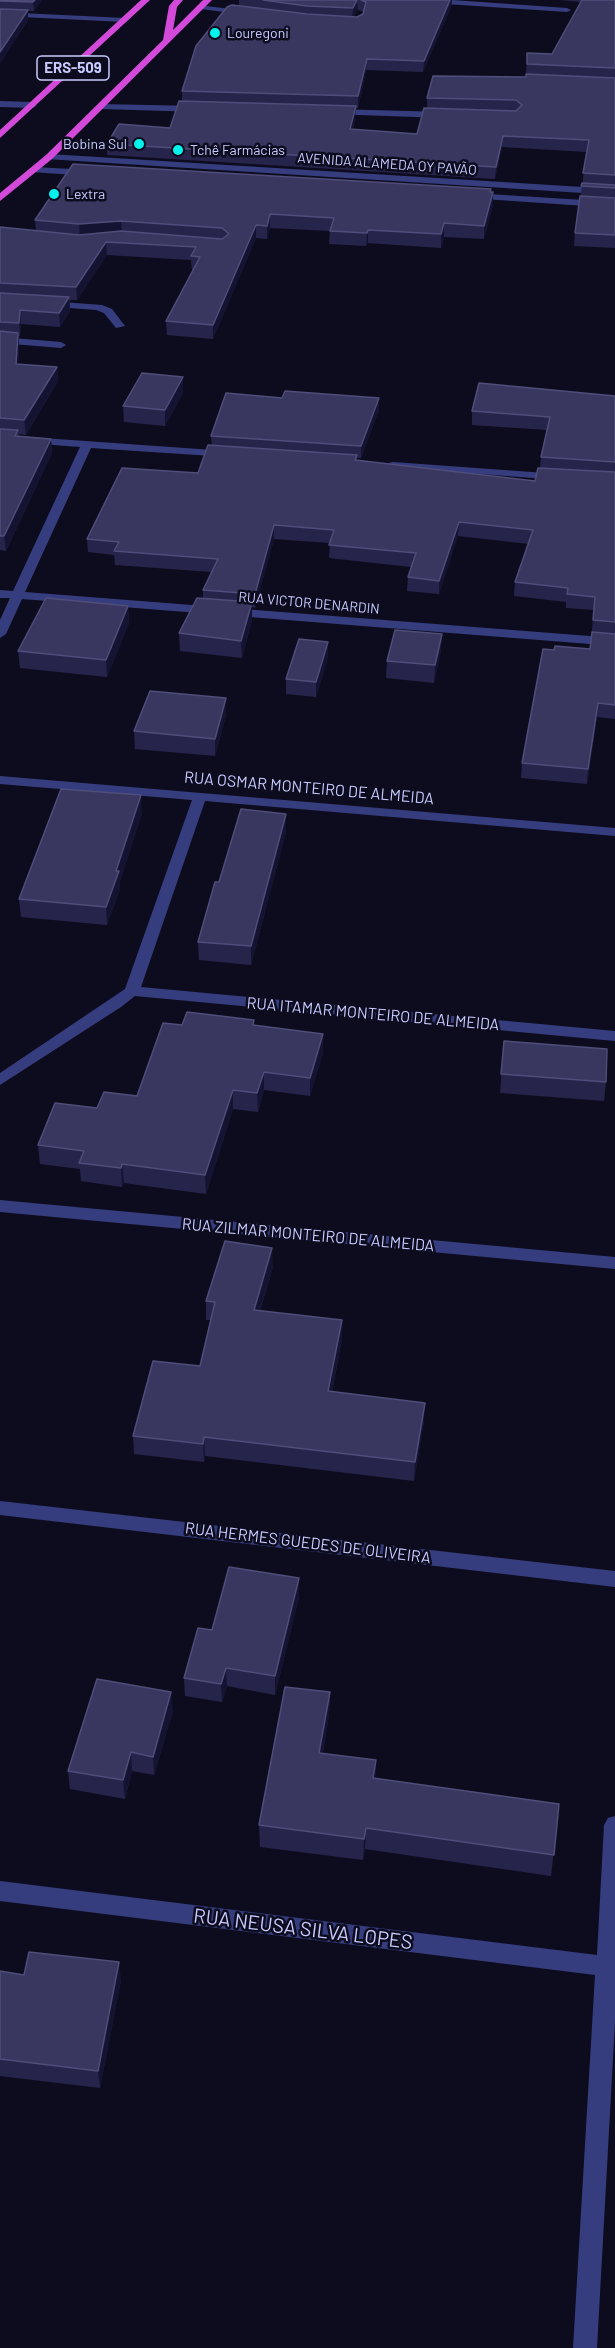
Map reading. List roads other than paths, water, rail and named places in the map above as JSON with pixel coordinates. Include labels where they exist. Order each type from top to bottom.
[{"type":"highway","name":"ERS-509","points":[[0,135],[146,0]]},
{"type":"highway","points":[[167,40],[173,6],[179,0]]},
{"type":"highway","name":"ERS-509","points":[[0,198],[49,157],[204,3]]},
{"type":"street","points":[[415,0],[567,10]]},
{"type":"street","points":[[204,3],[254,14]]},
{"type":"street","points":[[0,14],[125,20]]},
{"type":"street","points":[[0,104],[33,105]]},
{"type":"street","points":[[101,106],[208,109]]},
{"type":"street","points":[[325,112],[456,115]]},
{"type":"street","name":"AVENIDA ALAMEDA OY PAVÃO","points":[[49,157],[615,192]]},
{"type":"street","points":[[34,170],[104,174]]},
{"type":"street","name":"AVENIDA ALAMEDA OY PAVÃO","points":[[461,195],[615,205]]},
{"type":"street","points":[[33,303],[98,307],[108,311],[120,326]]},
{"type":"street","points":[[0,340],[61,345]]},
{"type":"street","points":[[0,438],[240,455]]},
{"type":"street","points":[[0,634],[87,444]]},
{"type":"street","points":[[380,464],[567,477]]},
{"type":"street","name":"RUA VICTOR DENARDIN","points":[[0,594],[615,642]]},
{"type":"street","name":"RUA OSMAR MONTEIRO DE ALMEIDA","points":[[0,780],[615,832]]},
{"type":"street","points":[[0,1080],[116,1004],[132,991],[200,797]]},
{"type":"street","name":"RUA ITAMAR MONTEIRO DE ALMEIDA","points":[[132,991],[615,1036]]},
{"type":"street","name":"RUA ZILMAR MONTEIRO DE ALMEIDA","points":[[0,1206],[615,1263]]},
{"type":"street","name":"RUA HERMES GUEDES DE OLIVEIRA","points":[[0,1508],[615,1579]]},
{"type":"street","points":[[585,2348],[615,1825]]},
{"type":"street","name":"RUA NEUSA SILVA LOPES","points":[[0,1891],[607,1966]]},
{"type":"place","name":"Louregoni","points":[[215,33]]},
{"type":"place","name":"Bobina Sul","points":[[139,144]]},
{"type":"place","name":"Tchê Farmácias","points":[[178,150]]},
{"type":"place","name":"Lextra","points":[[54,194]]}]
